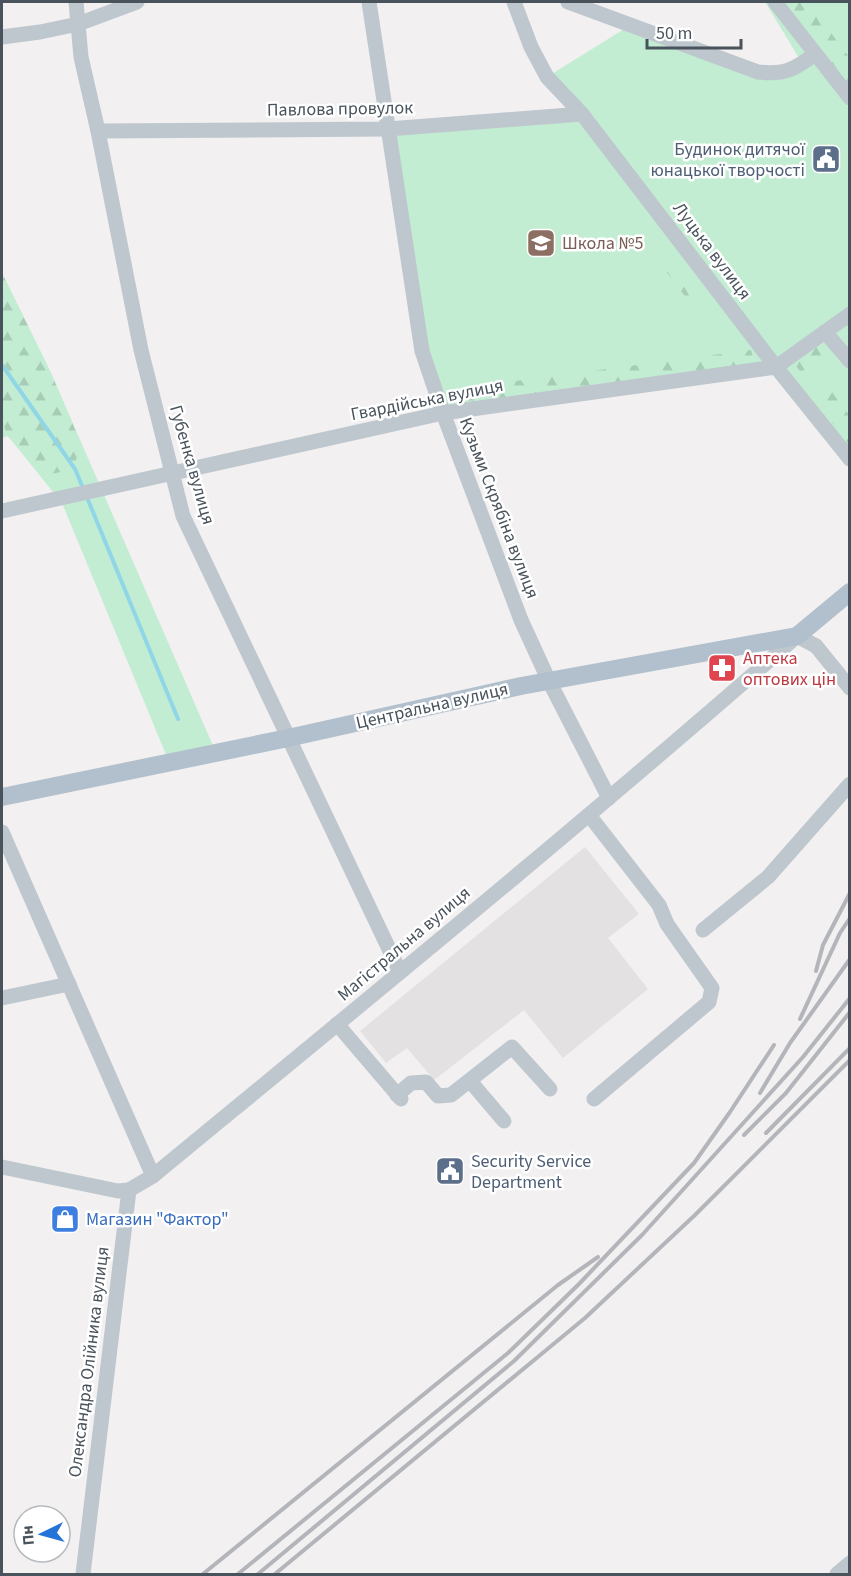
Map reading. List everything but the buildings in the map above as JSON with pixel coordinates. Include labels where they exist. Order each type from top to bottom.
[{"type":"main road","name":"Центральна вулиця","points":[[2,796],[288,738],[549,681],[797,636],[849,592]]},
{"type":"street","name":"Губенка вулиця","points":[[76,2],[81,57],[98,131],[141,350],[183,516],[400,972]]},
{"type":"street","points":[[2,37],[78,24],[137,2]]},
{"type":"street","name":"Кузьми Скрябіна вулиця","points":[[369,2],[422,351],[521,620],[549,681],[609,798]]},
{"type":"street","name":"Луцька вулиця","points":[[514,2],[531,47],[547,76],[582,114],[849,459]]},
{"type":"street","points":[[568,2],[758,72],[777,74],[802,63],[815,54]]},
{"type":"street","points":[[775,2],[849,98]]},
{"type":"street","name":"Павлова провулок","points":[[98,131],[388,129],[582,114]]},
{"type":"street","name":"Гвардійська вулиця","points":[[2,511],[443,413],[776,367],[849,314]]},
{"type":"street","points":[[825,332],[849,361]]},
{"type":"street","points":[[797,636],[816,646],[849,688]]},
{"type":"street","name":"Магістральна вулиця","points":[[129,1190],[153,1176],[400,972],[589,815],[797,636]]},
{"type":"street","points":[[703,930],[768,877],[849,784]]},
{"type":"street","points":[[589,815],[659,905],[667,924],[712,988],[710,1002],[594,1099]]},
{"type":"street","points":[[2,832],[153,1176]]},
{"type":"street","points":[[2,998],[69,984]]},
{"type":"street","points":[[337,1024],[399,1097],[411,1083],[426,1082],[438,1096],[452,1095],[512,1047],[550,1089]]},
{"type":"street","points":[[470,1081],[504,1121]]},
{"type":"street","points":[[2,1167],[118,1191],[129,1190]]},
{"type":"street","name":"Олександра Олійника вулиця","points":[[83,1575],[129,1190]]},
{"type":"street","points":[[837,1575],[849,1563]]},
{"type":"shaded area","points":[[585,847],[639,914],[608,938],[648,989],[563,1058],[524,1010],[434,1080],[407,1048],[386,1063],[360,1031]]},
{"type":"green space","points":[[765,2],[849,2],[849,459],[776,367],[443,413],[422,351],[388,129],[581,114],[547,77],[629,26],[758,72],[802,63]]},
{"type":"green space","points":[[785,2],[808,2],[849,57],[849,86]]},
{"type":"green space","points":[[655,240],[698,297],[690,303],[647,246]]},
{"type":"green space","points":[[2,273],[51,373],[214,748],[167,757],[62,503],[8,436],[2,438]]},
{"type":"green space","points":[[2,273],[51,373],[79,439],[75,469],[41,476],[8,436],[2,422]]},
{"type":"green space","points":[[849,323],[849,338],[801,373],[794,363]]},
{"type":"green space","points":[[751,350],[755,366],[450,404],[448,390]]},
{"type":"green space","points":[[832,392],[849,415],[849,445],[818,403]]},
{"type":"waterway","points":[[2,365],[75,469],[83,488]]},
{"type":"waterway","points":[[86,495],[178,719]]},
{"type":"railway","points":[[816,971],[823,945],[850,893]]},
{"type":"railway","points":[[800,1019],[840,933],[850,918]]},
{"type":"railway","points":[[760,1093],[790,1043],[850,959]]},
{"type":"railway","points":[[258,1574],[514,1361],[642,1235],[803,1057],[850,998]]},
{"type":"railway","points":[[744,1135],[786,1093],[850,1012]]},
{"type":"railway","points":[[238,1574],[508,1353],[579,1284],[694,1163],[774,1045]]},
{"type":"railway","points":[[766,1133],[850,1048]]},
{"type":"railway","points":[[275,1574],[585,1318],[695,1215],[850,1060]]},
{"type":"railway","points":[[203,1574],[558,1285],[598,1257]]},
{"type":"place","name":"Будинок дитячої юнацької творчості","points":[[826,159]]},
{"type":"place","name":"Школа №5","points":[[541,243]]},
{"type":"place","name":"Аптека оптових цін","points":[[722,668]]},
{"type":"place","name":"Security Service Department","points":[[450,1171]]},
{"type":"place","name":"Магазин \"Фактор\"","points":[[65,1219]]}]
